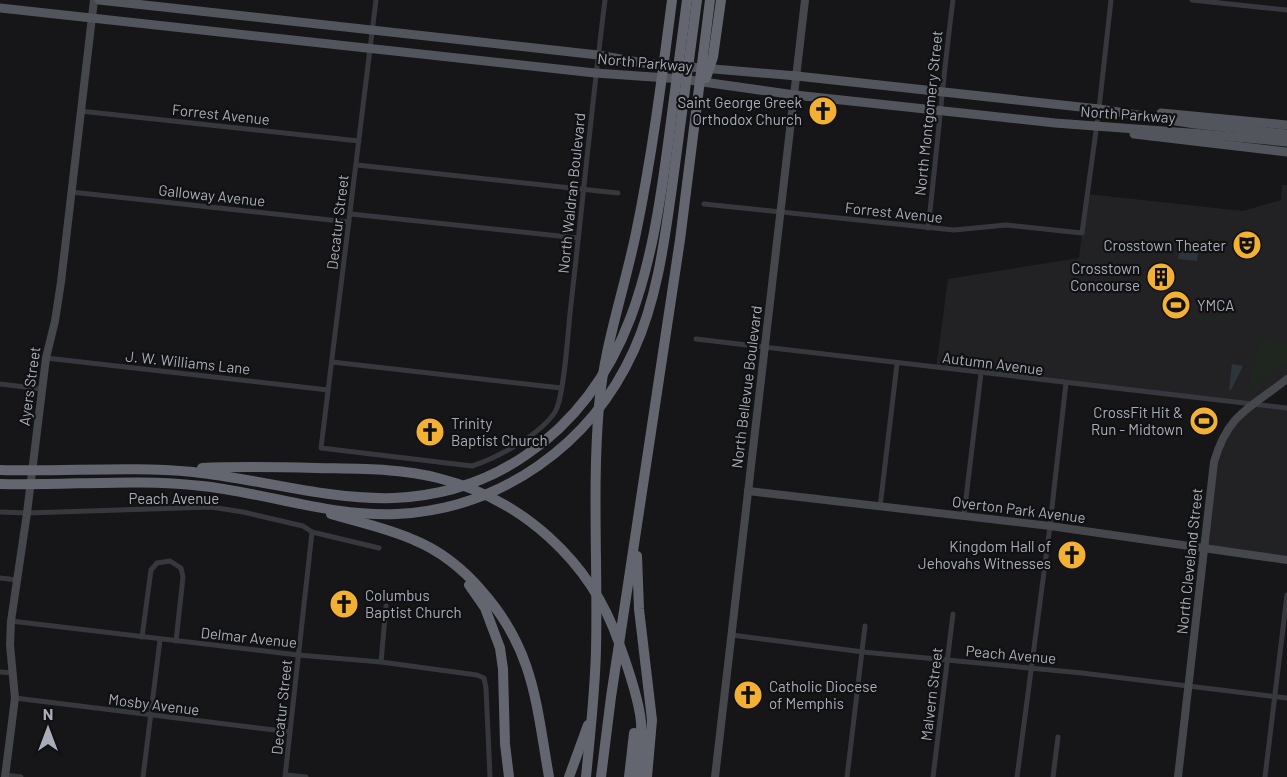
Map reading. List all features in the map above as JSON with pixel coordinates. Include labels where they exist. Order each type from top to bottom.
[{"type":"highway","points":[[586,777],[596,653],[597,455],[601,395],[605,359],[650,167],[672,0]]},
{"type":"highway","points":[[169,471],[230,477],[351,496],[414,496],[454,489],[480,480],[519,460],[554,434],[574,414],[598,382],[617,350],[639,297],[657,219],[687,0]]},
{"type":"highway","points":[[4,484],[173,484],[214,487],[365,513],[398,514],[444,508],[476,499],[516,481],[559,452],[588,423],[622,373],[634,350],[651,302],[666,230],[697,0]]},
{"type":"highway","points":[[601,777],[698,101],[710,0]]},
{"type":"highway","points":[[698,101],[713,57],[721,0]]},
{"type":"highway","points":[[5,470],[169,471],[236,466],[395,471],[438,477],[479,492],[516,511],[549,537],[577,566],[602,603],[617,635],[627,668],[641,738],[638,777]]},
{"type":"highway","points":[[264,496],[393,532],[428,546],[471,578],[500,611],[519,644],[533,686],[549,777]]},
{"type":"highway","points":[[636,538],[639,609],[652,720],[646,777]]},
{"type":"highway","points":[[455,564],[484,608],[500,648],[509,777]]},
{"type":"highway","points":[[569,777],[576,752],[591,716]]},
{"type":"highway","points":[[629,777],[637,720]]},
{"type":"main road","name":"North Parkway","points":[[99,0],[598,55],[643,63],[797,76],[1100,109],[1195,124],[1287,134]]},
{"type":"main road","name":"North Parkway","points":[[0,8],[595,73],[642,75],[795,95],[1096,127],[1287,142]]},
{"type":"main road","points":[[1100,109],[1184,114],[1287,125]]},
{"type":"main road","points":[[1096,127],[1151,137],[1287,152]]},
{"type":"street","name":"Ayers Street","points":[[5,776],[15,698],[9,645],[11,621],[46,358],[56,321],[94,0]]},
{"type":"street","name":"Decatur Street","points":[[376,0],[321,448],[472,466],[486,461],[530,436],[556,411],[561,388]]},
{"type":"street","name":"North Waldran Boulevard","points":[[561,388],[605,0]]},
{"type":"street","name":"North Bellevue Boulevard","points":[[715,777],[805,0]]},
{"type":"street","name":"North Montgomery Street","points":[[928,228],[941,92],[953,0]]},
{"type":"street","points":[[1096,127],[1100,109],[1111,0]]},
{"type":"street","points":[[1192,0],[1287,10]]},
{"type":"street","name":"Forrest Avenue","points":[[81,111],[359,141]]},
{"type":"street","name":"Forrest Avenue","points":[[704,204],[954,230],[1006,225],[1082,233],[1096,127]]},
{"type":"street","points":[[357,165],[618,193]]},
{"type":"street","name":"Galloway Avenue","points":[[71,192],[349,222]]},
{"type":"street","points":[[351,214],[578,238]]},
{"type":"street","name":"Autumn Avenue","points":[[696,339],[1287,408]]},
{"type":"street","name":"J. W. Williams Lane","points":[[46,358],[328,390]]},
{"type":"street","points":[[332,362],[561,388]]},
{"type":"street","points":[[880,507],[897,364]]},
{"type":"street","points":[[964,515],[981,373]]},
{"type":"street","name":"North Cleveland Street","points":[[1178,777],[1214,462],[1219,443],[1233,421],[1251,404],[1287,379]]},
{"type":"street","points":[[1017,777],[1066,383]]},
{"type":"street","points":[[0,384],[42,389]]},
{"type":"street","name":"Overton Park Avenue","points":[[748,491],[1050,526],[1287,561]]},
{"type":"street","name":"Peach Avenue","points":[[0,512],[211,507],[303,526],[312,532],[379,548]]},
{"type":"street","name":"Decatur Street","points":[[285,776],[312,532]]},
{"type":"street","points":[[142,637],[151,570],[157,563],[170,561],[181,568],[183,577],[176,641]]},
{"type":"street","points":[[0,578],[17,580]]},
{"type":"street","points":[[1265,777],[1287,594]]},
{"type":"street","points":[[381,662],[386,606]]},
{"type":"street","name":"Malvern Street","points":[[933,777],[952,614]]},
{"type":"street","name":"Delmar Avenue","points":[[11,621],[160,640],[381,662],[477,675],[484,678],[486,688],[490,777]]},
{"type":"street","points":[[847,777],[865,627]]},
{"type":"street","name":"Peach Avenue","points":[[732,635],[863,652],[1189,685],[1287,698]]},
{"type":"street","points":[[143,777],[160,640]]},
{"type":"street","points":[[0,672],[13,674]]},
{"type":"street","name":"Mosby Avenue","points":[[15,698],[290,732]]},
{"type":"street","points":[[1053,777],[1058,737]]},
{"type":"street","points":[[5,776],[21,777]]},
{"type":"street","points":[[285,776],[306,777]]},
{"type":"shaded area","points":[[1282,185],[1287,185],[1287,379],[1252,403],[1287,408],[1287,560],[1204,549],[1219,443],[1250,404],[936,368],[948,279],[1079,258],[1087,194],[1243,211],[1281,200]]},
{"type":"shaded area","points":[[1179,250],[1198,253],[1197,261],[1178,259]]},
{"type":"shaded area","points":[[1191,313],[1236,320],[1223,319],[1219,322],[1199,320]]},
{"type":"shaded area","points":[[1260,340],[1287,343],[1287,363],[1247,392]]},
{"type":"shaded area","points":[[1232,364],[1243,366],[1229,390]]},
{"type":"place","name":"Saint George Greek Orthodox Church","points":[[823,111]]},
{"type":"place","name":"Crosstown Theater","points":[[1247,245]]},
{"type":"place","name":"Crosstown Concourse","points":[[1161,277]]},
{"type":"place","name":"YMCA","points":[[1176,305]]},
{"type":"place","name":"CrossFit Hit & Run - Midtown","points":[[1204,421]]},
{"type":"place","name":"Trinity Baptist Church","points":[[430,432]]},
{"type":"place","name":"Kingdom Hall of Jehovahs Witnesses","points":[[1072,555]]},
{"type":"place","name":"Columbus Baptist Church","points":[[344,604]]},
{"type":"place","name":"Catholic Diocese of Memphis","points":[[748,695]]}]
